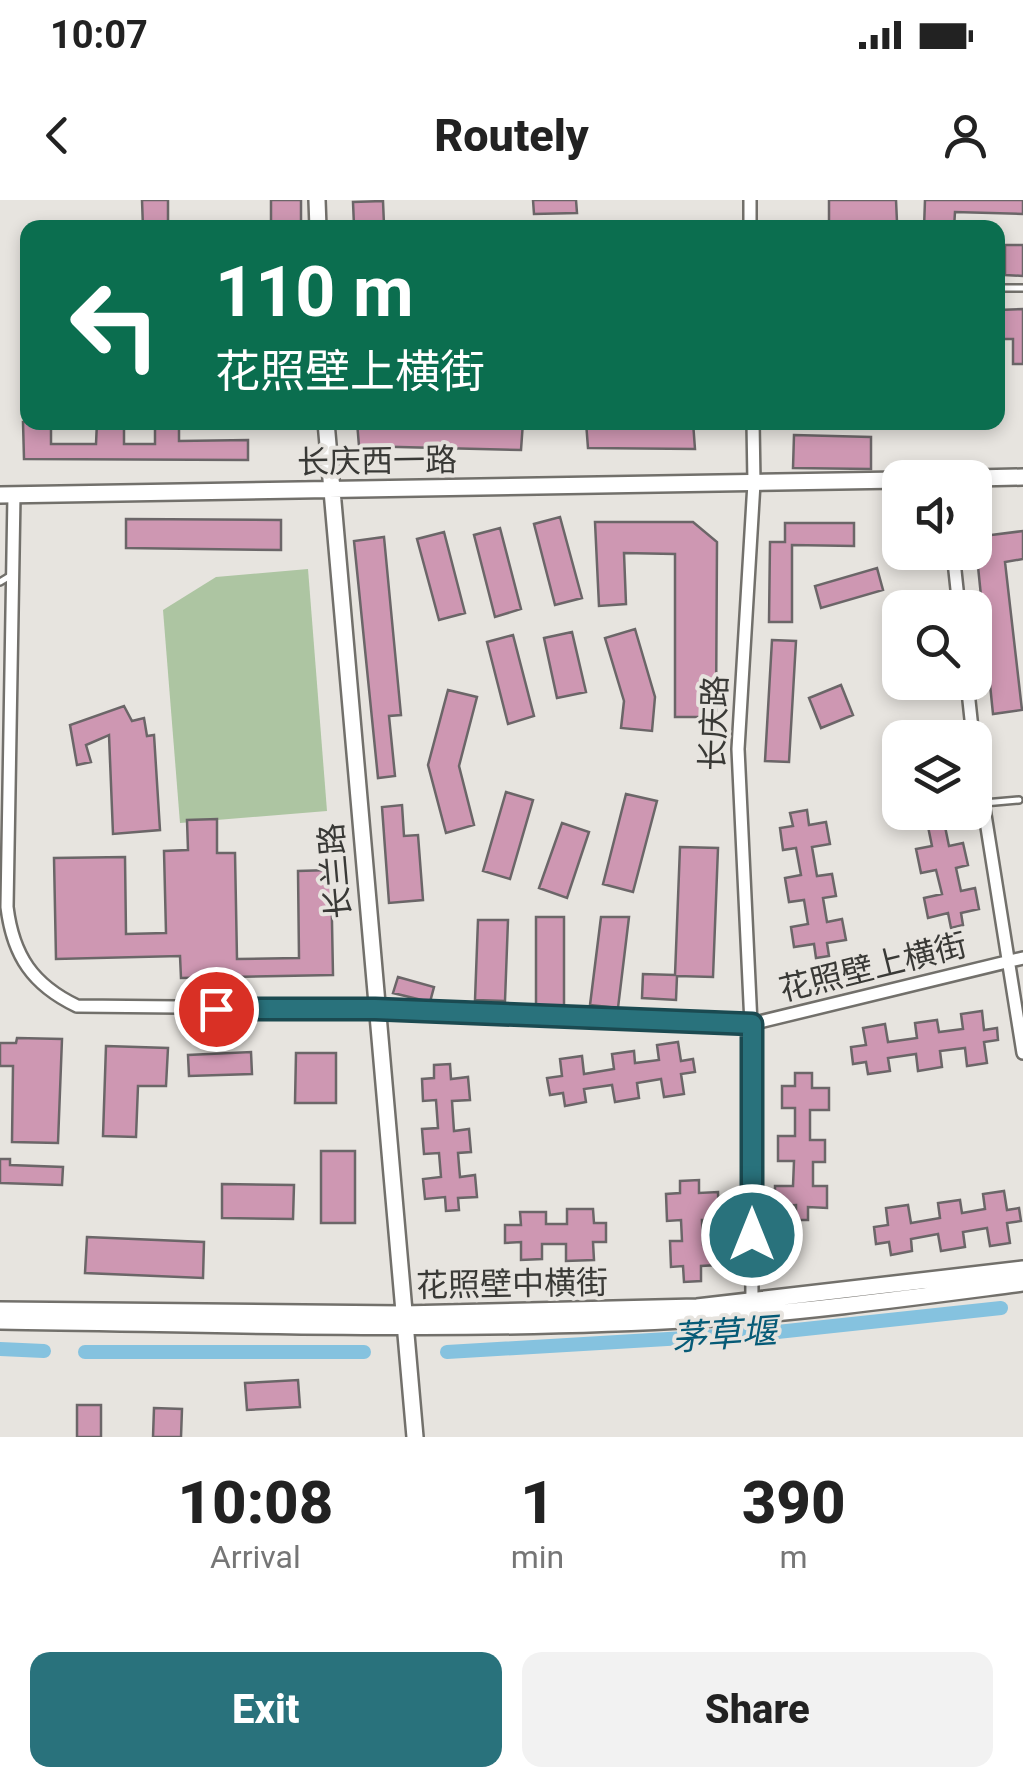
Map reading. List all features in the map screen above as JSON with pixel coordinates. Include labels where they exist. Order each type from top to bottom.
[{"type":"street","name":"长兰路","points":[[326,430],[328,490],[415,1437]]},
{"type":"street","name":"长庆路","points":[[752,1309],[752,1024],[738,749],[754,483],[753,430]]},
{"type":"street","points":[[992,478],[1023,477]]},
{"type":"street","name":"长庆西一路","points":[[7,495],[882,480]]},
{"type":"street","name":"花照壁上横街","points":[[7,495],[13,574],[7,907],[10,930],[26,968],[59,998],[98,1009],[375,1009],[752,1024],[1023,958]]},
{"type":"street","points":[[985,830],[1023,1053]]},
{"type":"street","name":"花照壁中横街","points":[[752,1309],[1023,1270]]},
{"type":"street","name":"花照壁中横街","points":[[0,1320],[403,1320],[752,1309],[1023,1283]]},
{"type":"street","name":"花照壁中横街","points":[[0,1310],[403,1320]]},
{"type":"lane","points":[[0,582],[13,574]]},
{"type":"lane","points":[[992,803],[1019,800]]},
{"type":"green space","points":[[308,569],[327,811],[180,823],[163,610],[216,577]]},
{"type":"building","points":[[142,200],[168,200],[168,220],[143,220]]},
{"type":"building","points":[[271,200],[301,200],[301,220],[271,220]]},
{"type":"building","points":[[533,200],[576,200],[577,213],[534,214]]},
{"type":"building","points":[[829,200],[896,200],[897,220],[829,220]]},
{"type":"building","points":[[925,200],[1023,200],[1023,214],[955,212],[954,220],[924,220]]},
{"type":"building","points":[[383,201],[384,220],[354,220],[353,202]]},
{"type":"building","points":[[1005,245],[1023,245],[1023,276],[1005,275]]},
{"type":"building","points":[[1023,309],[1023,364],[1013,364],[1013,339],[1005,339],[1005,310]]},
{"type":"building","points":[[23,430],[51,430],[51,444],[96,444],[97,430],[124,430],[124,444],[155,444],[155,430],[179,430],[179,441],[248,440],[248,460],[24,459]]},
{"type":"building","points":[[358,430],[522,430],[521,450],[359,446]]},
{"type":"building","points":[[587,430],[694,430],[695,449],[588,448]]},
{"type":"building","points":[[794,435],[871,437],[871,469],[793,468]]},
{"type":"building","points":[[560,517],[582,598],[555,605],[534,524]]},
{"type":"building","points":[[126,519],[281,520],[281,550],[126,548]]},
{"type":"building","points":[[595,522],[693,522],[717,542],[716,717],[675,717],[675,554],[624,553],[626,604],[599,606]]},
{"type":"building","points":[[785,523],[854,523],[854,546],[792,545],[792,622],[769,622],[770,542],[785,542]]},
{"type":"building","points":[[500,528],[521,609],[495,617],[474,535]]},
{"type":"building","points":[[1023,531],[1023,559],[1005,562],[1022,710],[993,714],[992,590],[980,590],[978,570],[992,570],[992,535]]},
{"type":"building","points":[[444,532],[465,613],[439,620],[417,539]]},
{"type":"building","points":[[384,537],[401,715],[389,716],[395,776],[378,778],[354,541]]},
{"type":"building","points":[[877,568],[883,590],[821,608],[815,586]]},
{"type":"building","points":[[635,629],[655,697],[652,731],[621,728],[624,701],[605,638]]},
{"type":"building","points":[[572,632],[586,692],[557,698],[544,638]]},
{"type":"building","points":[[513,635],[534,716],[508,724],[487,642]]},
{"type":"building","points":[[772,640],[796,641],[789,762],[765,761]]},
{"type":"building","points":[[841,685],[853,715],[821,728],[809,698]]},
{"type":"building","points":[[448,690],[477,697],[459,766],[474,825],[446,833],[428,765]]},
{"type":"building","points":[[124,706],[132,721],[144,718],[147,736],[154,735],[160,830],[113,834],[109,735],[86,745],[91,762],[77,765],[70,725]]},
{"type":"building","points":[[506,792],[533,800],[510,879],[483,871]]},
{"type":"building","points":[[626,794],[657,801],[633,892],[603,884]]},
{"type":"building","points":[[402,805],[404,836],[418,835],[423,900],[389,903],[382,807]]},
{"type":"building","points":[[807,810],[809,825],[826,822],[830,844],[812,847],[817,876],[832,874],[836,896],[823,898],[827,922],[842,919],[846,940],[827,943],[829,956],[816,958],[814,944],[794,947],[791,927],[808,924],[804,900],[789,902],[785,878],[801,875],[796,848],[783,850],[780,828],[793,826],[790,813]]},
{"type":"building","points":[[217,819],[217,853],[235,853],[237,959],[299,958],[298,871],[331,870],[333,975],[181,978],[180,956],[56,959],[54,858],[125,857],[126,934],[166,933],[164,851],[188,850],[187,820]]},
{"type":"building","points":[[562,823],[589,832],[567,898],[539,888]]},
{"type":"building","points":[[929,830],[946,830],[949,846],[963,843],[968,865],[956,868],[961,891],[975,888],[979,909],[961,913],[963,925],[951,928],[948,913],[928,918],[924,898],[942,894],[936,870],[921,873],[916,849],[932,846]]},
{"type":"building","points":[[680,847],[718,848],[713,977],[677,976],[676,1000],[642,998],[643,974],[675,975]]},
{"type":"building","points":[[536,917],[564,917],[564,1007],[536,1006]]},
{"type":"building","points":[[601,917],[629,917],[618,1008],[590,1005]]},
{"type":"building","points":[[478,920],[508,920],[505,1001],[475,1000]]},
{"type":"building","points":[[398,977],[434,987],[430,1002],[393,993]]},
{"type":"building","points":[[982,1011],[984,1030],[997,1028],[998,1040],[984,1042],[987,1063],[967,1066],[965,1048],[940,1051],[942,1067],[918,1071],[916,1054],[888,1058],[890,1071],[868,1074],[866,1062],[853,1064],[851,1047],[866,1045],[863,1028],[885,1024],[888,1042],[917,1038],[915,1023],[937,1020],[939,1032],[963,1029],[961,1014]]},
{"type":"building","points":[[17,1038],[62,1039],[58,1143],[12,1142],[13,1066],[0,1066],[0,1043],[16,1043]]},
{"type":"building","points":[[678,1042],[681,1061],[693,1059],[695,1072],[681,1074],[684,1094],[664,1097],[661,1079],[637,1083],[639,1098],[615,1102],[612,1085],[584,1089],[586,1102],[565,1106],[563,1093],[550,1095],[547,1078],[562,1076],[560,1059],[582,1056],[584,1074],[614,1069],[612,1054],[634,1051],[635,1063],[659,1060],[657,1045]]},
{"type":"building","points":[[106,1046],[168,1048],[166,1086],[138,1086],[136,1137],[103,1136]]},
{"type":"building","points":[[251,1052],[252,1074],[189,1076],[188,1055]]},
{"type":"building","points":[[296,1053],[336,1053],[336,1103],[295,1103]]},
{"type":"building","points":[[450,1064],[451,1079],[468,1077],[470,1100],[452,1101],[454,1131],[469,1129],[471,1152],[458,1153],[460,1177],[475,1175],[477,1197],[458,1198],[459,1210],[446,1211],[445,1197],[425,1199],[423,1179],[441,1177],[439,1153],[424,1154],[422,1129],[438,1128],[436,1100],[423,1101],[422,1079],[434,1078],[434,1065]]},
{"type":"building","points":[[795,1073],[812,1073],[812,1088],[829,1088],[829,1110],[810,1110],[810,1140],[825,1140],[825,1162],[813,1162],[813,1186],[827,1186],[827,1208],[808,1207],[808,1220],[796,1220],[796,1205],[775,1206],[775,1186],[793,1186],[794,1161],[778,1161],[778,1136],[795,1136],[795,1108],[782,1108],[782,1086],[795,1086]]},
{"type":"building","points":[[321,1151],[355,1151],[355,1223],[321,1223]]},
{"type":"building","points":[[0,1159],[10,1159],[10,1165],[63,1167],[62,1185],[0,1183]]},
{"type":"building","points":[[699,1180],[699,1193],[718,1192],[719,1220],[702,1220],[703,1245],[718,1244],[718,1265],[701,1266],[701,1281],[684,1282],[683,1266],[671,1267],[670,1241],[682,1241],[681,1220],[667,1221],[666,1194],[680,1193],[680,1181]]},
{"type":"building","points":[[222,1184],[294,1185],[293,1219],[222,1218]]},
{"type":"building","points":[[1004,1191],[1007,1210],[1019,1208],[1021,1221],[1007,1223],[1010,1243],[990,1246],[987,1228],[963,1232],[965,1247],[941,1251],[938,1234],[911,1239],[912,1251],[891,1255],[889,1242],[876,1244],[874,1227],[888,1225],[886,1208],[908,1205],[911,1223],[940,1218],[938,1203],[960,1200],[962,1213],[985,1209],[983,1194]]},
{"type":"building","points":[[567,1209],[593,1209],[594,1223],[606,1223],[606,1242],[593,1242],[594,1260],[566,1261],[566,1244],[542,1244],[542,1259],[521,1260],[521,1242],[505,1243],[505,1225],[521,1225],[520,1212],[546,1212],[546,1224],[567,1224]]},
{"type":"building","points":[[87,1237],[204,1242],[203,1278],[85,1273]]},
{"type":"building","points":[[298,1380],[300,1407],[247,1410],[245,1383]]},
{"type":"building","points":[[77,1405],[101,1405],[101,1437],[77,1437]]},
{"type":"building","points":[[154,1408],[182,1409],[181,1437],[153,1437]]},
{"type":"waterway","name":"茅草堰","points":[[447,1352],[768,1333],[1001,1308]]},
{"type":"waterway","name":"茅草堰","points":[[0,1349],[44,1351]]},
{"type":"waterway","name":"茅草堰","points":[[85,1352],[364,1352]]},
{"type":"route","points":[[216,1009],[375,1009],[752,1024],[752,1235]]}]
